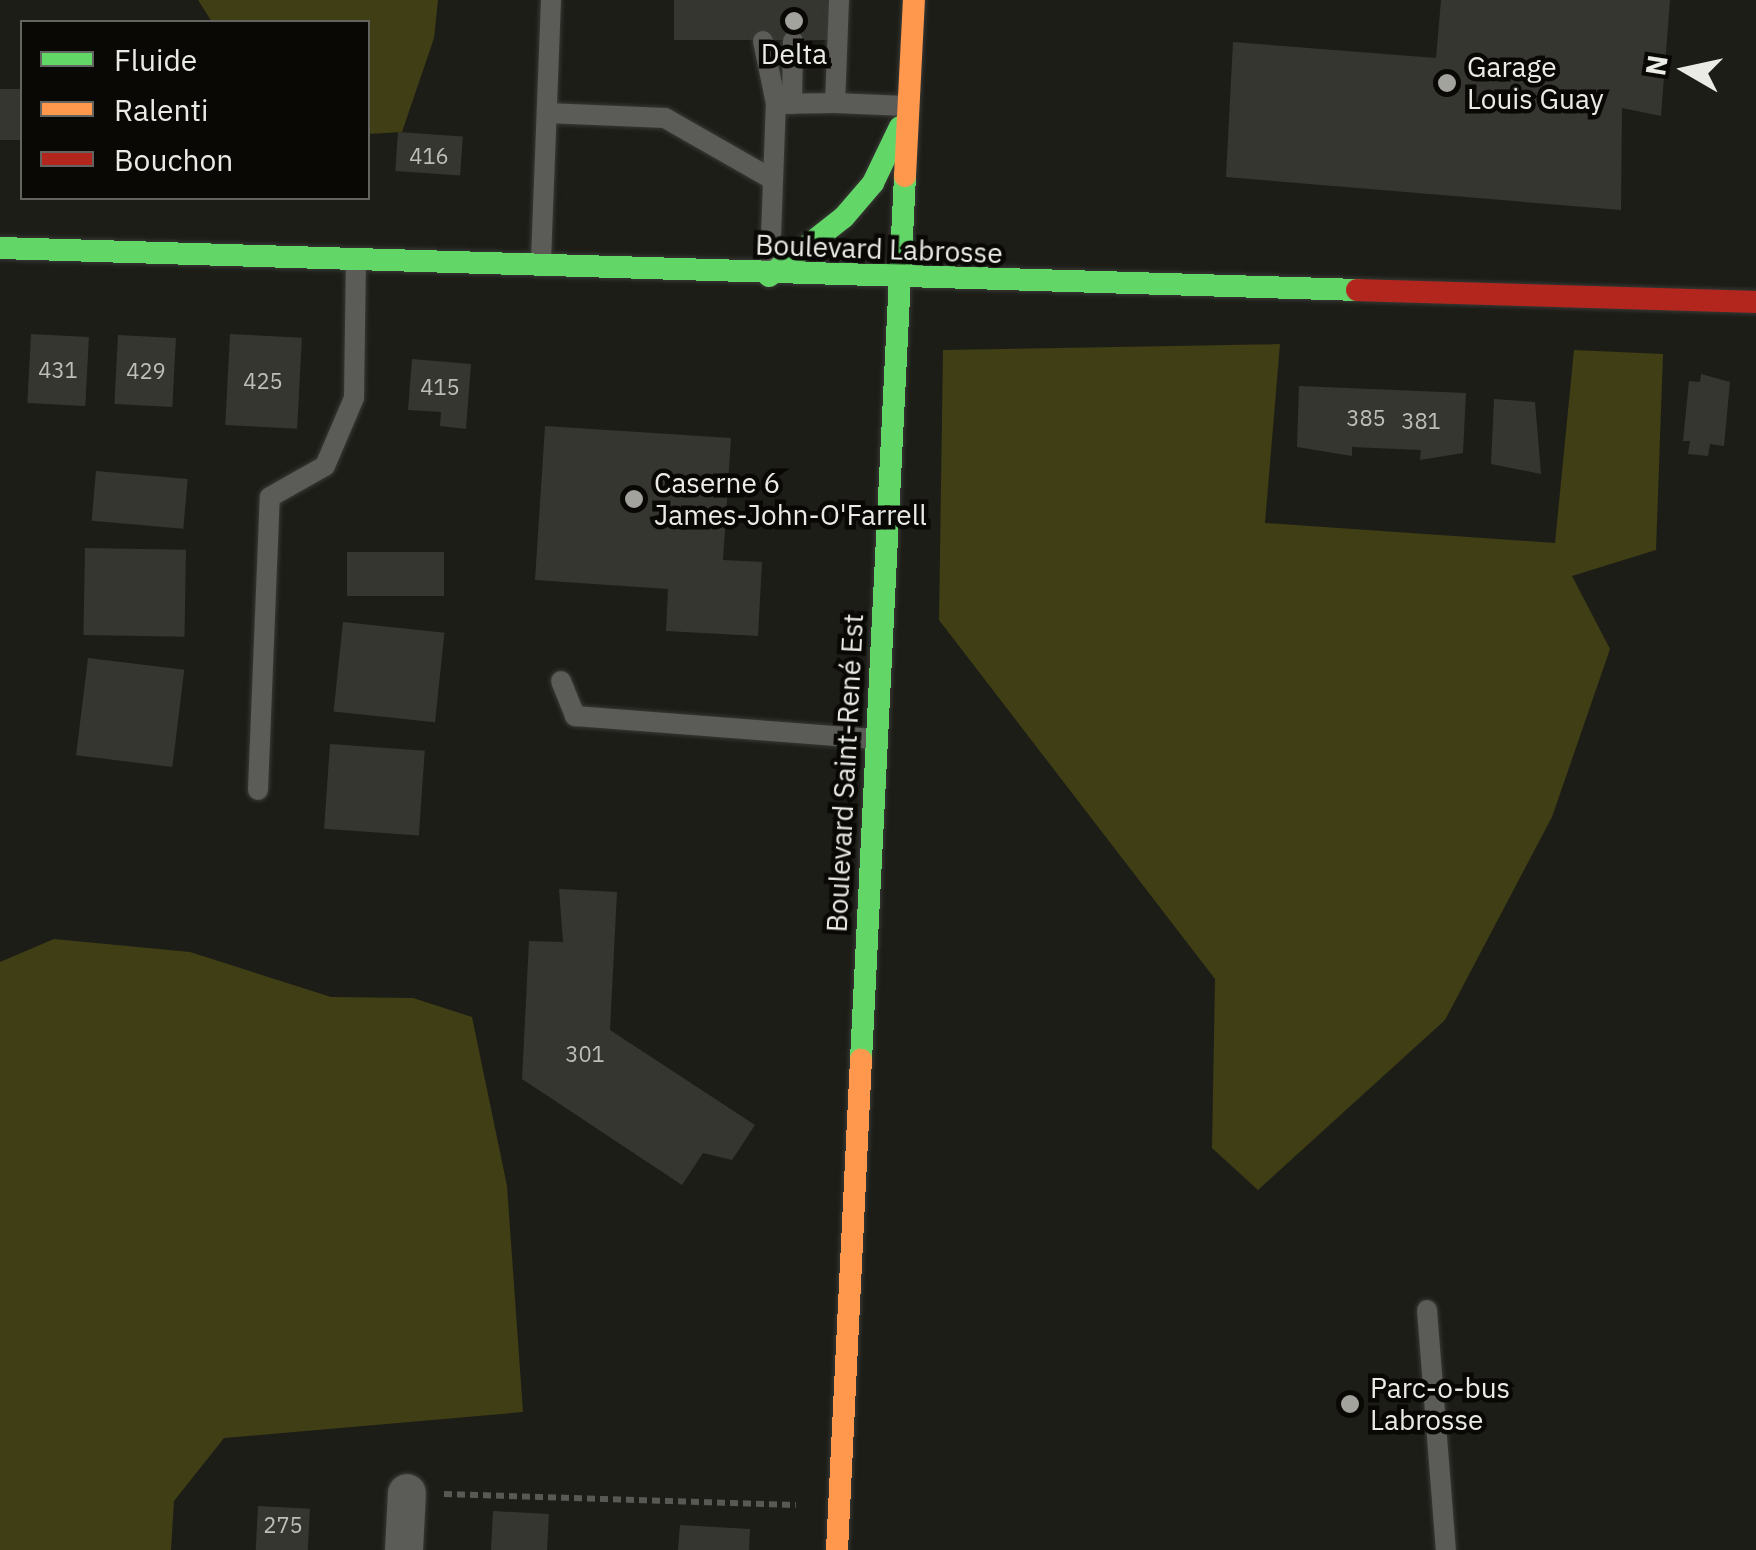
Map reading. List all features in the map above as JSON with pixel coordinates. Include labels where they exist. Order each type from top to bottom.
[{"type":"main road","name":"Boulevard Saint-René Est","points":[[836,1550],[840,1508],[838,1398],[877,740],[914,0]]},
{"type":"main road","points":[[770,276],[850,210],[910,106]]},
{"type":"main road","name":"Boulevard Labrosse","points":[[0,248],[900,280],[1756,302]]},
{"type":"street","points":[[404,1550],[407,1492]]},
{"type":"lane","points":[[541,267],[551,0]]},
{"type":"lane","points":[[834,103],[838,0]]},
{"type":"lane","points":[[763,41],[784,104]]},
{"type":"lane","points":[[770,276],[772,179],[793,42]]},
{"type":"lane","points":[[784,104],[910,106]]},
{"type":"lane","points":[[547,113],[665,118],[772,179]]},
{"type":"lane","points":[[258,790],[270,497],[324,466],[354,398],[356,260]]},
{"type":"lane","points":[[561,681],[575,716],[877,740]]},
{"type":"lane","points":[[1427,1310],[1446,1550]]},
{"type":"path","points":[[407,1492],[840,1508]]},
{"type":"shaded area","points":[[198,0],[438,0],[434,38],[402,132],[370,134],[370,20],[211,20]]},
{"type":"shaded area","points":[[1280,344],[1265,523],[1555,543],[1574,350],[1663,354],[1656,550],[1572,576],[1610,649],[1552,817],[1445,1020],[1258,1190],[1212,1148],[1215,979],[939,620],[943,350]]},
{"type":"shaded area","points":[[54,939],[190,952],[331,997],[413,998],[472,1017],[507,1186],[523,1412],[224,1438],[174,1501],[171,1550],[0,1550],[0,962]]},
{"type":"building","points":[[674,0],[835,0],[835,40],[674,40]]},
{"type":"building","name":"Garage Louis Guay","points":[[1441,0],[1670,0],[1661,116],[1622,108],[1621,210],[1226,177],[1233,42],[1436,58]]},
{"type":"building","points":[[0,89],[20,89],[20,140],[0,140]]},
{"type":"building","points":[[398,132],[463,137],[460,175],[395,171]]},
{"type":"building","points":[[31,334],[89,337],[85,406],[27,403]]},
{"type":"building","points":[[230,334],[302,338],[297,429],[225,425]]},
{"type":"building","points":[[118,335],[176,338],[172,407],[114,404]]},
{"type":"building","points":[[412,359],[471,364],[466,429],[440,426],[441,412],[408,410]]},
{"type":"building","points":[[1701,374],[1730,382],[1724,446],[1710,444],[1708,456],[1688,454],[1690,441],[1683,441],[1689,381],[1700,382]]},
{"type":"building","points":[[1299,386],[1466,393],[1463,453],[1420,460],[1421,450],[1352,447],[1352,456],[1297,447]]},
{"type":"building","points":[[1494,399],[1535,402],[1541,474],[1491,464]]},
{"type":"building","name":"Caserne 6 James-John-O'Farrell","points":[[545,426],[731,438],[723,560],[762,562],[758,636],[666,631],[668,589],[535,580]]},
{"type":"building","points":[[96,471],[188,479],[183,529],[92,521]]},
{"type":"building","points":[[85,548],[186,550],[184,637],[83,635]]},
{"type":"building","points":[[347,552],[444,552],[444,596],[347,596]]},
{"type":"building","points":[[343,622],[444,633],[435,722],[334,712]]},
{"type":"building","points":[[88,658],[184,670],[172,767],[76,755]]},
{"type":"building","points":[[330,744],[425,751],[419,835],[324,829]]},
{"type":"building","points":[[559,889],[617,892],[610,1030],[755,1125],[732,1160],[703,1153],[682,1185],[522,1079],[529,941],[563,942]]},
{"type":"building","points":[[258,1506],[310,1509],[308,1550],[256,1550]]},
{"type":"building","points":[[493,1511],[549,1514],[547,1550],[491,1550]]},
{"type":"building","points":[[680,1525],[750,1529],[749,1550],[678,1550]]},
{"type":"traffic: fast","points":[[769,276],[844,217],[873,183],[900,127]]},
{"type":"traffic: fast","points":[[861,1060],[905,176]]},
{"type":"traffic: fast","points":[[0,248],[1357,290]]},
{"type":"traffic: slow","points":[[905,176],[914,0]]},
{"type":"traffic: slow","points":[[837,1550],[861,1060]]},
{"type":"traffic: jam","points":[[1357,290],[1756,302]]},
{"type":"place","name":"Delta","points":[[794,21]]},
{"type":"place","name":"Garage Louis Guay","points":[[1447,83]]},
{"type":"place","name":"Caserne 6 James-John-O'Farrell","points":[[634,499]]},
{"type":"place","name":"Parc-o-bus Labrosse","points":[[1350,1404]]}]
